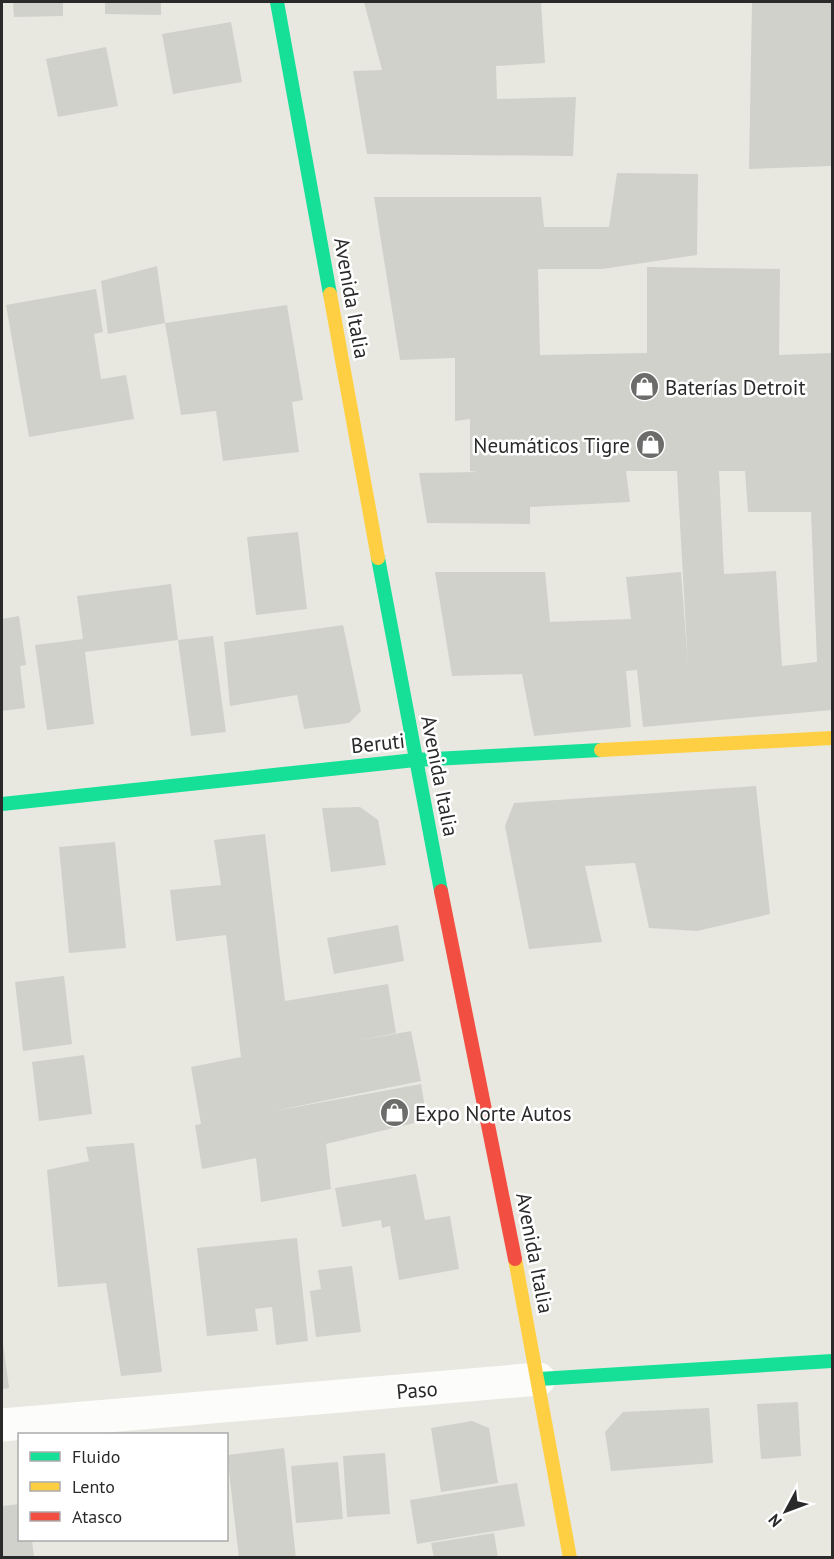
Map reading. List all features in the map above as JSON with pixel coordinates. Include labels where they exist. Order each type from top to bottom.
[{"type":"street","name":"Avenida Italia","points":[[277,2],[415,760],[539,1379],[570,1557]]},
{"type":"street","name":"Beruti","points":[[2,804],[415,760],[832,738]]},
{"type":"street","name":"Paso","points":[[2,1425],[539,1379],[832,1360]]},
{"type":"building","points":[[13,2],[63,2],[63,16],[14,17]]},
{"type":"building","points":[[105,2],[161,2],[161,15],[105,14]]},
{"type":"building","points":[[364,2],[541,2],[545,63],[496,66],[497,99],[576,97],[573,156],[367,154],[353,71],[382,70]]},
{"type":"building","points":[[752,2],[832,2],[832,166],[749,169]]},
{"type":"building","points":[[231,22],[242,82],[173,94],[162,34]]},
{"type":"building","points":[[106,47],[118,106],[58,117],[46,59]]},
{"type":"building","points":[[617,173],[698,174],[697,255],[602,269],[538,269],[540,355],[647,353],[647,267],[780,269],[779,355],[832,353],[832,710],[643,727],[637,670],[626,671],[631,727],[534,736],[522,674],[452,676],[435,572],[545,572],[550,622],[631,619],[626,577],[681,572],[688,665],[677,471],[626,471],[630,502],[530,507],[530,524],[427,523],[419,473],[478,472],[470,471],[470,419],[455,421],[455,358],[400,360],[374,197],[541,197],[544,227],[609,227]],"holes":[[[719,471],[745,471],[748,512],[811,512],[817,662],[782,666],[776,571],[724,574]]]},
{"type":"building","points":[[157,266],[165,323],[108,334],[101,281]]},
{"type":"building","points":[[96,289],[103,332],[94,334],[101,379],[126,375],[134,419],[29,437],[6,305]]},
{"type":"building","points":[[287,305],[303,400],[292,402],[299,452],[223,461],[216,411],[181,415],[165,323]]},
{"type":"building","points":[[298,532],[307,609],[256,615],[247,537]]},
{"type":"building","points":[[171,584],[178,640],[85,652],[94,724],[47,730],[35,645],[83,639],[77,596]]},
{"type":"building","points":[[19,616],[26,665],[20,666],[25,708],[2,711],[2,619]]},
{"type":"building","points":[[343,625],[361,711],[349,723],[304,729],[297,695],[230,706],[224,642]]},
{"type":"building","points":[[213,636],[226,732],[191,736],[178,640]]},
{"type":"building","points":[[756,786],[770,914],[697,931],[649,928],[635,863],[585,866],[602,942],[529,949],[505,826],[514,803]]},
{"type":"building","points":[[360,807],[378,820],[386,865],[331,872],[322,808]]},
{"type":"building","points":[[265,834],[285,1001],[388,984],[396,1033],[355,1041],[411,1031],[421,1081],[274,1111],[421,1084],[427,1120],[326,1144],[331,1189],[261,1202],[256,1158],[202,1169],[195,1125],[201,1124],[191,1067],[241,1057],[226,935],[176,941],[170,890],[221,885],[214,840]]},
{"type":"building","points":[[115,842],[126,948],[69,953],[59,847]]},
{"type":"building","points":[[398,925],[404,961],[334,974],[327,938]]},
{"type":"building","points":[[64,976],[72,1044],[23,1051],[15,982]]},
{"type":"building","points":[[84,1055],[92,1114],[39,1121],[32,1062]]},
{"type":"building","points":[[134,1143],[162,1372],[121,1376],[106,1283],[58,1287],[47,1170],[89,1161],[86,1147]]},
{"type":"building","points":[[416,1174],[425,1220],[450,1216],[459,1269],[399,1280],[390,1226],[382,1228],[381,1220],[342,1227],[335,1188]]},
{"type":"building","points":[[297,1238],[308,1341],[276,1345],[272,1307],[255,1309],[258,1331],[207,1336],[197,1248]]},
{"type":"building","points":[[352,1266],[361,1332],[316,1337],[310,1291],[321,1289],[318,1270]]},
{"type":"building","points":[[2,1336],[9,1388],[2,1389]]},
{"type":"building","points":[[798,1402],[801,1456],[761,1459],[757,1404]]},
{"type":"building","points":[[709,1408],[713,1463],[611,1471],[605,1432],[623,1412]]},
{"type":"building","points":[[472,1421],[489,1428],[498,1483],[441,1492],[431,1428]]},
{"type":"building","points":[[284,1448],[296,1558],[239,1558],[228,1455]]},
{"type":"building","points":[[385,1453],[390,1514],[347,1517],[343,1456]]},
{"type":"building","points":[[338,1462],[343,1519],[296,1523],[291,1466]]},
{"type":"building","points":[[517,1483],[525,1526],[417,1544],[410,1500]]},
{"type":"building","points":[[18,1504],[18,1541],[32,1541],[34,1558],[2,1558],[2,1506]]},
{"type":"building","points":[[494,1533],[498,1558],[434,1558],[431,1543]]},
{"type":"traffic: fast","points":[[277,2],[330,294]]},
{"type":"traffic: fast","points":[[378,558],[441,891]]},
{"type":"traffic: fast","points":[[2,804],[415,760],[601,750]]},
{"type":"traffic: fast","points":[[539,1379],[832,1361]]},
{"type":"traffic: slow","points":[[330,294],[378,558]]},
{"type":"traffic: slow","points":[[601,750],[832,738]]},
{"type":"traffic: slow","points":[[515,1259],[570,1558]]},
{"type":"traffic: jam","points":[[441,891],[515,1259]]},
{"type":"place","name":"Baterías Detroit","points":[[644,387]]},
{"type":"place","name":"Neumáticos Tigre","points":[[651,445]]},
{"type":"place","name":"Expo Norte Autos","points":[[394,1113]]}]
